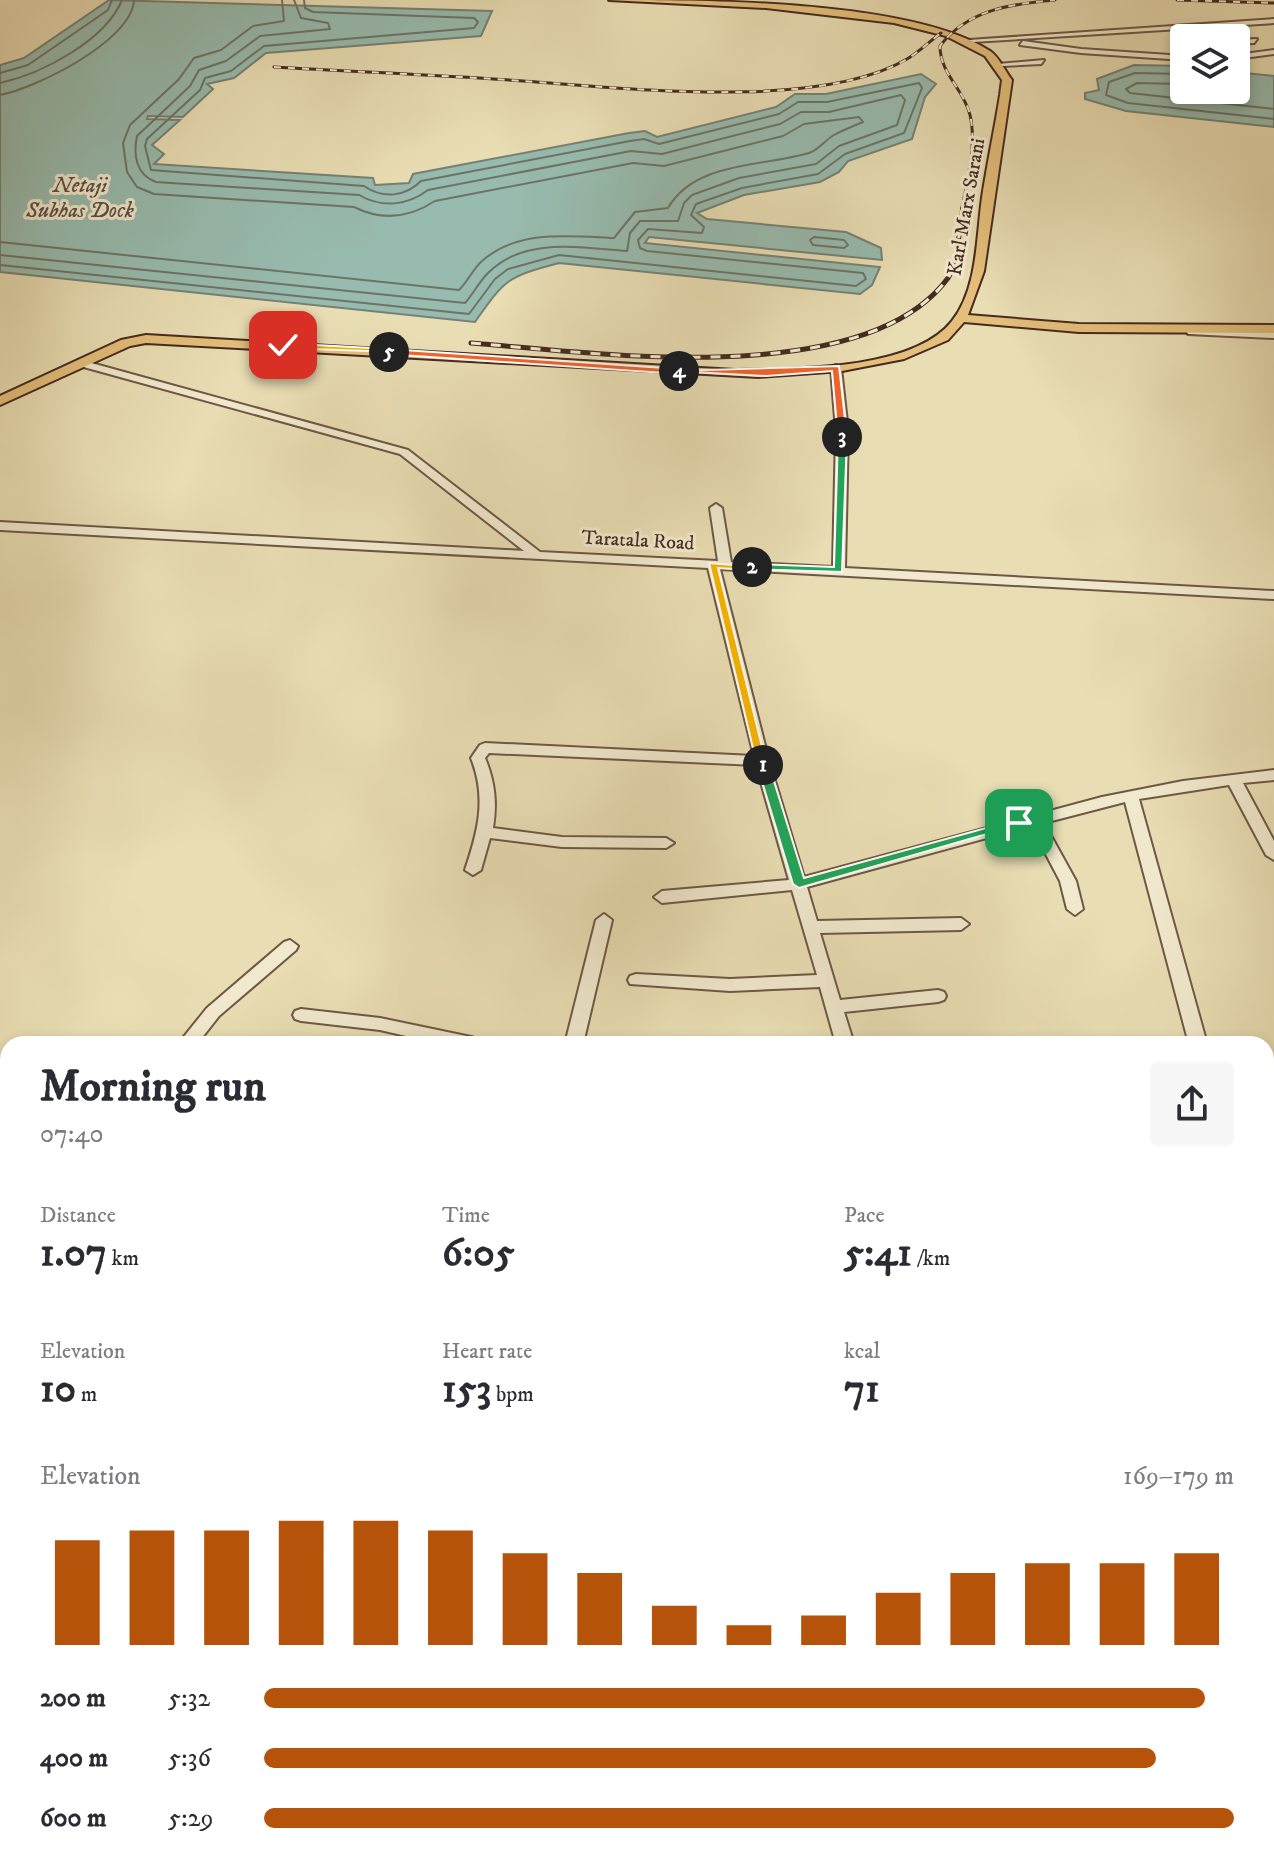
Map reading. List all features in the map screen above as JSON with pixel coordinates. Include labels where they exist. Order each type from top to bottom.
[{"type":"main road","points":[[613,0],[862,12],[973,40],[1002,64]]},
{"type":"main road","name":"Karl Marx Sarani","points":[[0,401],[126,343],[146,339],[702,373],[788,373],[836,368],[922,348],[944,337],[960,318],[976,280],[1004,112],[1007,80],[1002,64]]},
{"type":"main road","points":[[960,318],[1051,325],[1255,325],[1274,322]]},
{"type":"main road","points":[[1255,325],[1274,329]]},
{"type":"main road","name":"Karl Marx Sarani","points":[[0,409],[55,383],[64,374]]},
{"type":"street","points":[[973,40],[1274,21]]},
{"type":"street","points":[[998,39],[1081,51],[1170,57]]},
{"type":"street","points":[[1250,41],[1254,41]]},
{"type":"street","points":[[1250,55],[1274,52]]},
{"type":"street","points":[[1002,64],[1041,62]]},
{"type":"street","points":[[1165,325],[1178,332],[1274,335]]},
{"type":"street","points":[[84,364],[404,452],[537,555]]},
{"type":"street","points":[[836,368],[842,431],[839,570]]},
{"type":"street","points":[[716,508],[719,565],[762,761],[843,1036]]},
{"type":"street","name":"Taratala Road","points":[[0,526],[1274,595]]},
{"type":"street","points":[[473,870],[485,832],[489,780],[478,758],[480,752],[491,746],[762,761]]},
{"type":"street","points":[[662,897],[799,884],[1131,796],[1274,775]]},
{"type":"street","points":[[1234,780],[1274,855]]},
{"type":"street","points":[[1131,796],[1196,1036]]},
{"type":"street","points":[[1035,819],[1068,881],[1075,909]]},
{"type":"street","points":[[485,832],[562,842],[666,843]]},
{"type":"street","points":[[576,1036],[604,920]]},
{"type":"street","points":[[812,927],[961,924]]},
{"type":"street","points":[[194,1036],[213,1012],[290,946]]},
{"type":"street","points":[[636,980],[730,985],[828,981]]},
{"type":"street","points":[[835,1007],[938,996]]},
{"type":"street","points":[[301,1015],[380,1024],[435,1036]]},
{"type":"water","name":"Netaji Subhas Dock","points":[[109,0],[492,11],[481,36],[266,53],[234,78],[207,84],[213,89],[183,117],[148,116],[147,119],[180,120],[152,145],[164,154],[154,164],[373,178],[375,185],[409,183],[413,174],[629,133],[645,131],[657,137],[776,107],[795,94],[826,94],[921,74],[936,84],[925,97],[912,139],[848,161],[839,172],[820,182],[744,195],[697,213],[707,219],[846,232],[881,248],[882,260],[649,237],[645,243],[880,267],[872,285],[860,294],[559,263],[509,281],[475,322],[0,272],[0,65],[24,58]]},
{"type":"water","points":[[1134,65],[1170,66],[1170,104],[1250,104],[1250,73],[1274,76],[1274,127],[1126,111],[1085,99],[1085,93],[1099,90],[1097,79]]},
{"type":"railway","points":[[962,209],[972,126],[967,106],[944,65],[940,46],[977,16],[1007,7],[1055,0]]},
{"type":"railway","points":[[1177,0],[1274,3]]},
{"type":"railway","points":[[274,67],[666,91],[773,91],[824,85],[869,75],[907,59],[941,33]]},
{"type":"railway","points":[[471,343],[655,357],[725,357],[793,351],[856,337],[909,314],[948,278],[956,255],[963,207]]},
{"type":"route","points":[[283,345],[702,373],[788,373],[836,368],[842,431],[839,570],[713,565],[762,761],[799,884],[1019,823]]}]
